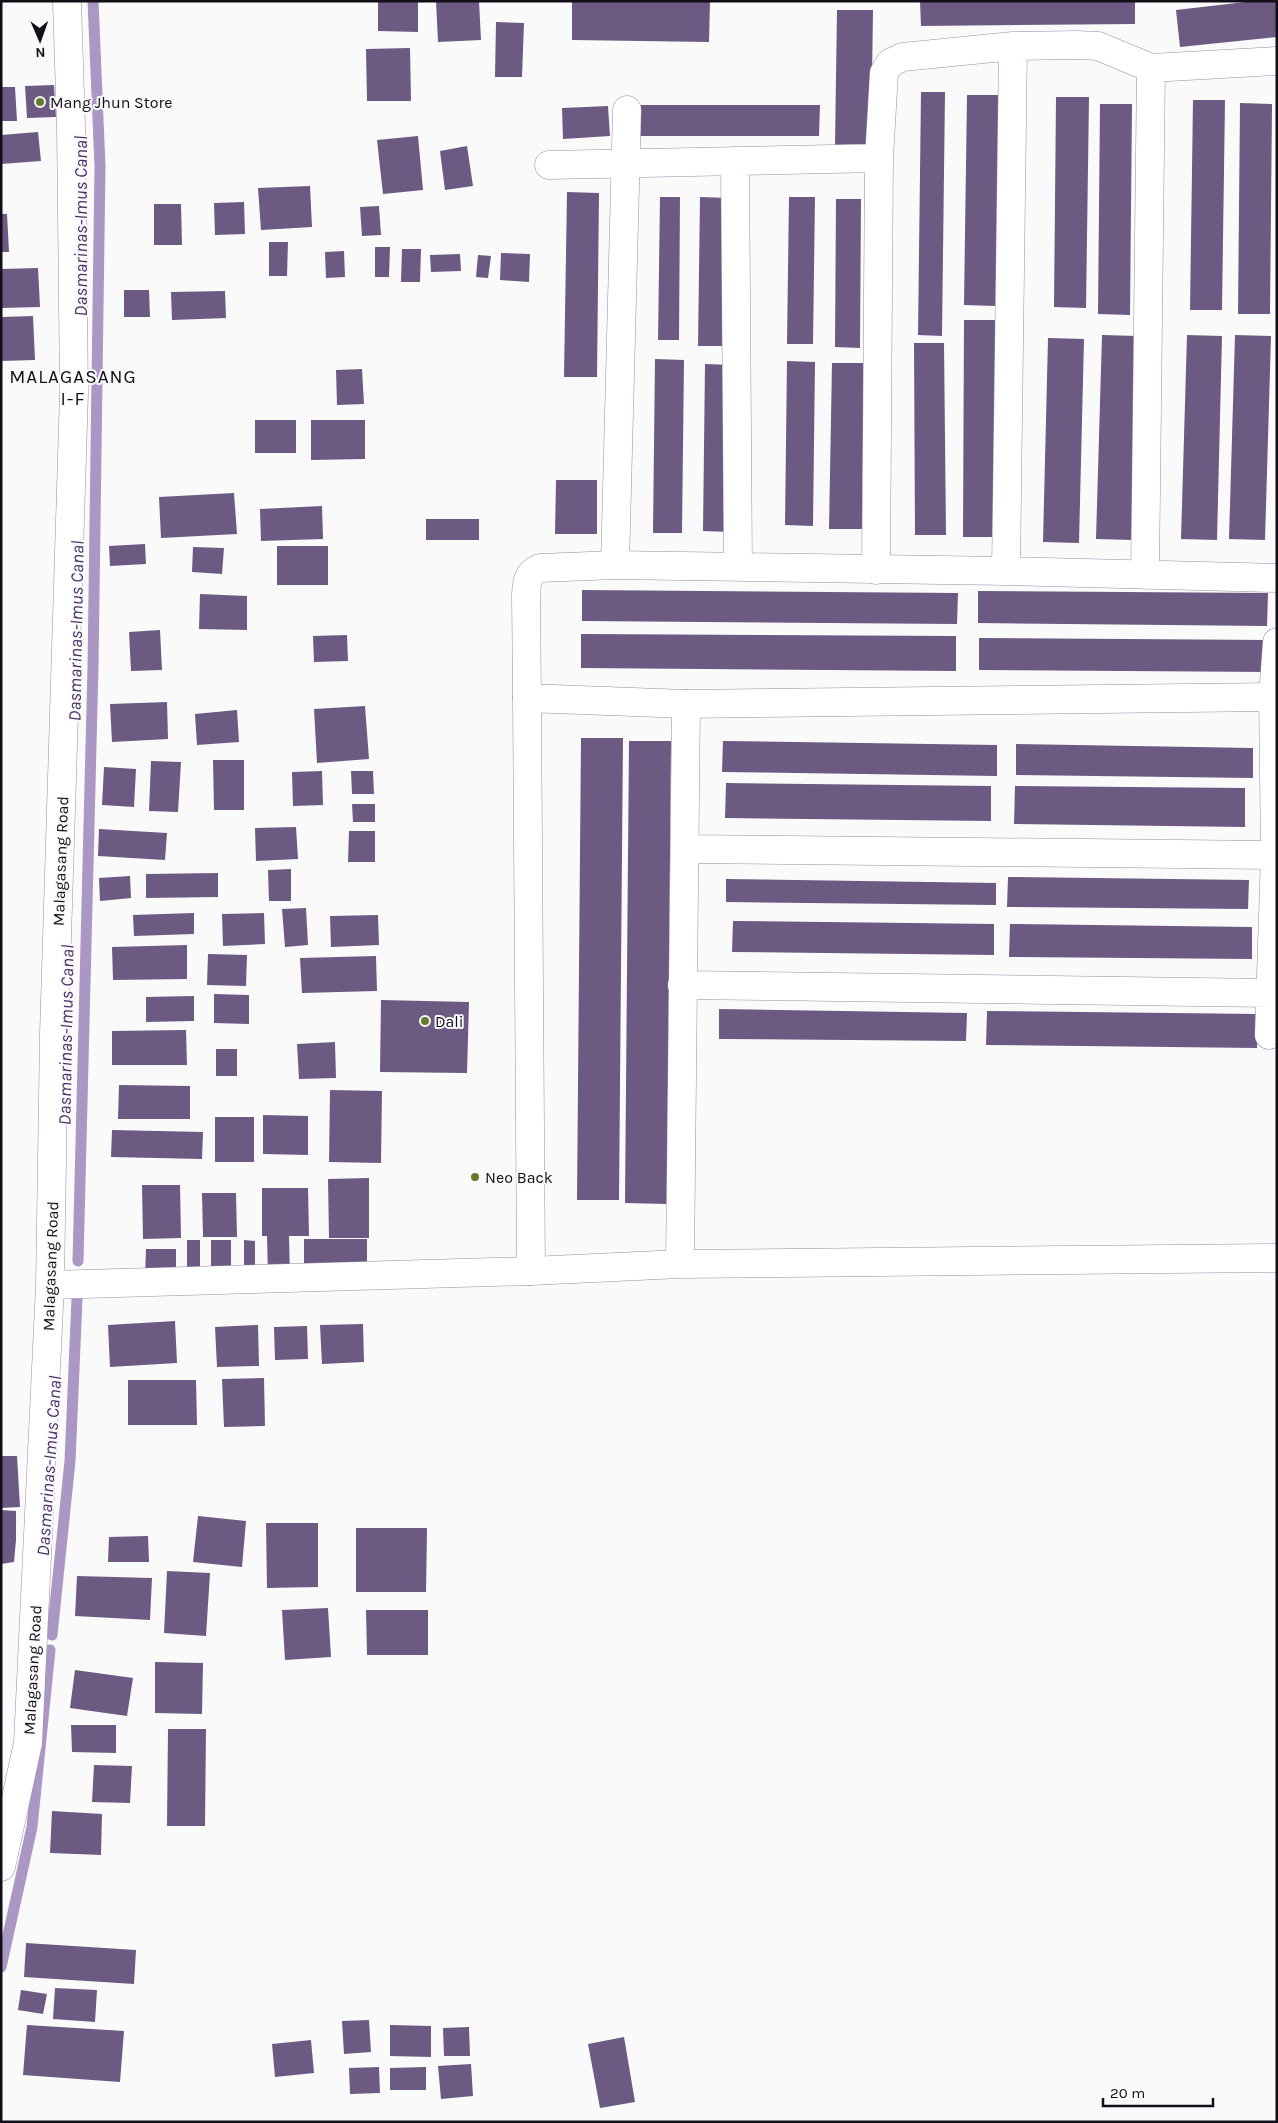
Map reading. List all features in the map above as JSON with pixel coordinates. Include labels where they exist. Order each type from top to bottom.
[{"type":"street","name":"Malagasang Road","points":[[1,1868],[6,1832],[28,1743],[50,1285],[55,1024],[74,392],[71,127],[67,1]]},
{"type":"street","points":[[876,570],[879,158],[884,73],[890,63],[903,57],[1013,46],[1076,45],[1098,46],[1151,68],[1277,61]]},
{"type":"street","points":[[1006,571],[1013,46]]},
{"type":"street","points":[[1145,575],[1151,68]]},
{"type":"street","points":[[616,566],[627,110]]},
{"type":"street","points":[[549,165],[879,158]]},
{"type":"street","points":[[735,161],[738,567]]},
{"type":"street","points":[[531,1271],[526,595],[527,581],[530,573],[540,568],[616,566],[1006,571],[1277,578]]},
{"type":"street","points":[[1269,1035],[1275,855],[1277,642]]},
{"type":"street","points":[[527,698],[686,704],[1275,697]]},
{"type":"street","points":[[680,1264],[686,704]]},
{"type":"street","points":[[685,849],[1275,855]]},
{"type":"street","points":[[682,984],[1269,993]]},
{"type":"street","points":[[50,1285],[531,1271],[680,1264],[1277,1258]]},
{"type":"building","points":[[378,1],[418,1],[418,32],[378,31]]},
{"type":"building","points":[[436,1],[479,1],[481,40],[438,42]]},
{"type":"building","points":[[572,1],[710,2],[709,42],[572,40]]},
{"type":"building","points":[[920,1],[1135,1],[1135,24],[921,26]]},
{"type":"building","points":[[1254,1],[1277,1],[1277,37],[1180,47],[1176,10]]},
{"type":"building","points":[[837,10],[873,10],[871,146],[835,145]]},
{"type":"building","points":[[496,22],[524,23],[522,77],[495,77]]},
{"type":"building","points":[[410,48],[411,101],[367,101],[366,49]]},
{"type":"building","name":"Mang Jhun Store","points":[[54,85],[56,117],[27,118],[25,86]]},
{"type":"building","points":[[1,87],[15,87],[17,121],[1,121]]},
{"type":"building","points":[[921,92],[945,92],[942,336],[918,335]]},
{"type":"building","points":[[967,95],[999,95],[996,306],[964,305]]},
{"type":"building","points":[[1056,97],[1089,97],[1086,308],[1054,307]]},
{"type":"building","points":[[1193,100],[1225,100],[1222,310],[1190,310]]},
{"type":"building","points":[[1240,103],[1272,104],[1270,314],[1238,314]]},
{"type":"building","points":[[1100,104],[1132,104],[1130,315],[1098,314]]},
{"type":"building","points":[[629,105],[820,105],[819,136],[629,136]]},
{"type":"building","points":[[608,106],[610,136],[563,139],[562,108]]},
{"type":"building","points":[[38,132],[41,161],[1,164],[1,135]]},
{"type":"building","points":[[418,136],[423,190],[383,194],[377,140]]},
{"type":"building","points":[[467,146],[473,186],[445,190],[440,151]]},
{"type":"building","points":[[310,186],[312,227],[261,230],[258,188]]},
{"type":"building","points":[[567,192],[599,193],[597,377],[564,377]]},
{"type":"building","points":[[660,197],[680,197],[679,340],[658,340]]},
{"type":"building","points":[[700,197],[731,198],[730,346],[698,346]]},
{"type":"building","points":[[789,197],[815,197],[813,344],[787,344]]},
{"type":"building","points":[[836,199],[861,199],[860,348],[835,347]]},
{"type":"building","points":[[244,202],[245,234],[215,235],[214,203]]},
{"type":"building","points":[[154,204],[181,204],[182,245],[154,245]]},
{"type":"building","points":[[379,206],[381,235],[362,236],[360,207]]},
{"type":"building","points":[[1,214],[7,214],[9,252],[1,252]]},
{"type":"building","points":[[269,242],[288,242],[287,276],[269,276]]},
{"type":"building","points":[[375,247],[390,247],[389,277],[375,277]]},
{"type":"building","points":[[402,249],[421,249],[420,282],[401,282]]},
{"type":"building","points":[[344,251],[345,277],[326,278],[325,252]]},
{"type":"building","points":[[501,253],[530,254],[529,282],[500,280]]},
{"type":"building","points":[[460,254],[461,271],[431,272],[430,255]]},
{"type":"building","points":[[478,255],[491,256],[488,278],[476,277]]},
{"type":"building","points":[[38,268],[40,307],[1,308],[1,269]]},
{"type":"building","points":[[124,290],[149,290],[150,317],[124,317]]},
{"type":"building","points":[[225,291],[226,318],[172,320],[171,292]]},
{"type":"building","points":[[33,316],[35,360],[1,361],[1,317]]},
{"type":"building","points":[[964,320],[997,320],[996,537],[963,537]]},
{"type":"building","points":[[1102,335],[1138,336],[1132,540],[1096,539]]},
{"type":"building","points":[[1187,335],[1222,336],[1217,540],[1181,539]]},
{"type":"building","points":[[1235,335],[1271,336],[1265,540],[1229,539]]},
{"type":"building","points":[[1048,338],[1084,339],[1079,543],[1043,542]]},
{"type":"building","points":[[914,343],[944,343],[946,535],[915,535]]},
{"type":"building","points":[[655,359],[684,360],[682,533],[653,533]]},
{"type":"building","points":[[787,361],[815,362],[813,526],[785,525]]},
{"type":"building","points":[[832,363],[864,363],[862,529],[829,529]]},
{"type":"building","points":[[705,364],[733,365],[731,532],[703,531]]},
{"type":"building","points":[[362,369],[364,404],[337,405],[336,370]]},
{"type":"building","points":[[255,420],[296,420],[296,453],[255,453]]},
{"type":"building","points":[[311,420],[365,420],[365,459],[311,460]]},
{"type":"building","points":[[556,480],[597,480],[597,534],[555,534]]},
{"type":"building","points":[[234,493],[237,534],[161,538],[159,497]]},
{"type":"building","points":[[322,506],[323,539],[261,541],[260,509]]},
{"type":"building","points":[[426,519],[479,519],[479,540],[426,540]]},
{"type":"building","points":[[145,544],[146,564],[110,566],[109,546]]},
{"type":"building","points":[[277,546],[328,546],[328,585],[277,585]]},
{"type":"building","points":[[193,547],[224,548],[222,574],[192,572]]},
{"type":"building","points":[[582,590],[958,593],[957,624],[582,621]]},
{"type":"building","points":[[978,591],[1268,593],[1267,626],[978,623]]},
{"type":"building","points":[[200,594],[247,596],[247,630],[199,629]]},
{"type":"building","points":[[160,630],[162,670],[131,671],[129,632]]},
{"type":"building","points":[[581,634],[956,636],[956,671],[581,668]]},
{"type":"building","points":[[347,635],[348,661],[314,662],[313,636]]},
{"type":"building","points":[[979,638],[1269,640],[1268,672],[979,670]]},
{"type":"building","points":[[167,702],[168,739],[112,742],[110,704]]},
{"type":"building","points":[[365,706],[369,759],[317,763],[314,709]]},
{"type":"building","points":[[237,710],[239,742],[197,745],[195,714]]},
{"type":"building","points":[[581,738],[623,738],[619,1200],[577,1200]]},
{"type":"building","points":[[629,741],[671,741],[667,1204],[625,1203]]},
{"type":"building","points":[[723,741],[997,745],[997,776],[722,772]]},
{"type":"building","points":[[1016,744],[1253,748],[1253,778],[1016,775]]},
{"type":"building","points":[[213,760],[244,760],[244,810],[214,810]]},
{"type":"building","points":[[151,761],[181,762],[178,812],[149,811]]},
{"type":"building","points":[[104,767],[136,769],[134,807],[102,805]]},
{"type":"building","points":[[322,771],[323,805],[293,806],[292,772]]},
{"type":"building","points":[[351,771],[373,771],[374,794],[352,794]]},
{"type":"building","points":[[726,783],[991,786],[991,821],[725,818]]},
{"type":"building","points":[[1015,786],[1245,788],[1245,827],[1014,824]]},
{"type":"building","points":[[352,804],[375,804],[375,822],[353,822]]},
{"type":"building","points":[[296,827],[298,859],[256,861],[255,828]]},
{"type":"building","points":[[99,829],[167,833],[165,860],[98,856]]},
{"type":"building","points":[[349,831],[375,831],[375,862],[348,862]]},
{"type":"building","points":[[291,869],[291,901],[269,901],[268,870]]},
{"type":"building","points":[[218,873],[218,897],[146,898],[146,874]]},
{"type":"building","points":[[130,876],[131,898],[100,901],[99,878]]},
{"type":"building","points":[[1008,877],[1249,880],[1248,909],[1007,907]]},
{"type":"building","points":[[726,879],[996,883],[996,905],[726,902]]},
{"type":"building","points":[[306,908],[308,945],[285,947],[282,909]]},
{"type":"building","points":[[194,913],[194,934],[134,936],[133,915]]},
{"type":"building","points":[[264,913],[265,944],[223,946],[222,914]]},
{"type":"building","points":[[378,915],[379,945],[331,947],[330,916]]},
{"type":"building","points":[[733,921],[994,924],[994,955],[732,952]]},
{"type":"building","points":[[1010,924],[1252,927],[1252,959],[1009,957]]},
{"type":"building","points":[[187,945],[187,979],[113,980],[112,947]]},
{"type":"building","points":[[208,954],[247,955],[246,986],[207,985]]},
{"type":"building","points":[[376,956],[377,991],[302,993],[300,958]]},
{"type":"building","points":[[214,994],[249,995],[249,1024],[214,1023]]},
{"type":"building","points":[[194,996],[194,1021],[146,1022],[146,997]]},
{"type":"building","name":"Dali","points":[[381,1000],[469,1002],[467,1073],[380,1072]]},
{"type":"building","points":[[719,1009],[967,1013],[966,1041],[719,1039]]},
{"type":"building","points":[[987,1011],[1258,1014],[1257,1048],[986,1045]]},
{"type":"building","points":[[186,1030],[187,1065],[112,1065],[112,1031]]},
{"type":"building","points":[[335,1042],[336,1078],[299,1079],[297,1044]]},
{"type":"building","points":[[216,1049],[237,1049],[237,1076],[216,1076]]},
{"type":"building","points":[[119,1085],[190,1086],[190,1119],[118,1119]]},
{"type":"building","points":[[330,1090],[382,1091],[381,1163],[329,1162]]},
{"type":"building","points":[[263,1115],[308,1116],[308,1155],[263,1154]]},
{"type":"building","points":[[215,1117],[254,1117],[254,1162],[215,1162]]},
{"type":"building","points":[[112,1130],[203,1132],[202,1159],[111,1157]]},
{"type":"building","points":[[369,1178],[369,1238],[329,1238],[328,1179]]},
{"type":"building","points":[[142,1185],[180,1185],[181,1238],[143,1239]]},
{"type":"building","points":[[262,1188],[308,1188],[309,1236],[289,1236],[290,1276],[268,1277],[267,1236],[262,1236]]},
{"type":"building","points":[[202,1193],[236,1193],[237,1237],[203,1237]]},
{"type":"building","points":[[304,1239],[367,1239],[367,1274],[304,1275]]},
{"type":"building","points":[[187,1240],[200,1240],[200,1276],[187,1276]]},
{"type":"building","points":[[211,1240],[231,1240],[231,1278],[211,1279]]},
{"type":"building","points":[[244,1240],[255,1241],[255,1277],[244,1277]]},
{"type":"building","points":[[146,1249],[176,1249],[176,1277],[145,1277]]},
{"type":"building","points":[[175,1321],[177,1363],[110,1367],[108,1325]]},
{"type":"building","points":[[363,1324],[364,1362],[322,1364],[320,1325]]},
{"type":"building","points":[[258,1325],[259,1366],[217,1367],[215,1327]]},
{"type":"building","points":[[307,1326],[308,1359],[275,1360],[274,1327]]},
{"type":"building","points":[[264,1378],[265,1426],[224,1427],[222,1379]]},
{"type":"building","points":[[128,1380],[196,1380],[197,1425],[128,1425]]},
{"type":"building","points":[[1,1456],[17,1456],[20,1507],[1,1508]]},
{"type":"building","points":[[1,1510],[16,1511],[16,1540],[14,1562],[1,1564]]},
{"type":"building","points":[[198,1516],[246,1521],[242,1567],[193,1562]]},
{"type":"building","points":[[266,1523],[318,1523],[318,1587],[267,1588]]},
{"type":"building","points":[[356,1528],[427,1528],[426,1592],[356,1592]]},
{"type":"building","points":[[148,1536],[149,1562],[108,1562],[109,1537]]},
{"type":"building","points":[[167,1571],[210,1573],[206,1636],[164,1633]]},
{"type":"building","points":[[77,1576],[152,1578],[150,1620],[75,1616]]},
{"type":"building","points":[[328,1608],[331,1657],[285,1660],[282,1610]]},
{"type":"building","points":[[366,1610],[428,1610],[428,1655],[367,1655]]},
{"type":"building","points":[[155,1662],[203,1663],[202,1714],[155,1713]]},
{"type":"building","points":[[75,1670],[133,1678],[127,1716],[70,1708]]},
{"type":"building","points":[[71,1725],[116,1725],[116,1753],[72,1752]]},
{"type":"building","points":[[168,1729],[206,1729],[205,1826],[167,1826]]},
{"type":"building","points":[[94,1765],[132,1766],[130,1803],[92,1802]]},
{"type":"building","points":[[52,1811],[102,1814],[101,1855],[50,1853]]},
{"type":"building","points":[[26,1943],[136,1950],[134,1984],[24,1977]]},
{"type":"building","points":[[55,1988],[97,1990],[95,2022],[53,2019]]},
{"type":"building","points":[[21,1990],[47,1994],[43,2014],[18,2010]]},
{"type":"building","points":[[369,2020],[371,2052],[344,2054],[342,2021]]},
{"type":"building","points":[[27,2025],[124,2031],[120,2082],[23,2075]]},
{"type":"building","points":[[390,2025],[431,2026],[431,2057],[390,2056]]},
{"type":"building","points":[[469,2027],[470,2056],[444,2056],[443,2028]]},
{"type":"building","points":[[624,2037],[635,2102],[600,2108],[588,2044]]},
{"type":"building","points":[[311,2040],[314,2073],[275,2077],[272,2044]]},
{"type":"building","points":[[471,2064],[473,2096],[441,2099],[438,2066]]},
{"type":"building","points":[[379,2067],[380,2093],[350,2094],[349,2068]]},
{"type":"building","points":[[426,2067],[426,2090],[390,2090],[390,2068]]},
{"type":"waterway","name":"Dasmarinas-Imus Canal","points":[[78,1261],[93,667],[100,166],[93,1]]},
{"type":"waterway","name":"Dasmarinas-Imus Canal","points":[[52,1635],[70,1461],[77,1299]]},
{"type":"waterway","name":"Dasmarinas-Imus Canal","points":[[1,1967],[32,1827],[50,1650]]},
{"type":"place","name":"Mang Jhun Store","points":[[40,102]]},
{"type":"place","name":"Dali","points":[[425,1021]]},
{"type":"place","name":"Neo Back","points":[[475,1177]]},
{"type":"district","name":"MALAGASANG I-F","points":[[73,387]]}]
